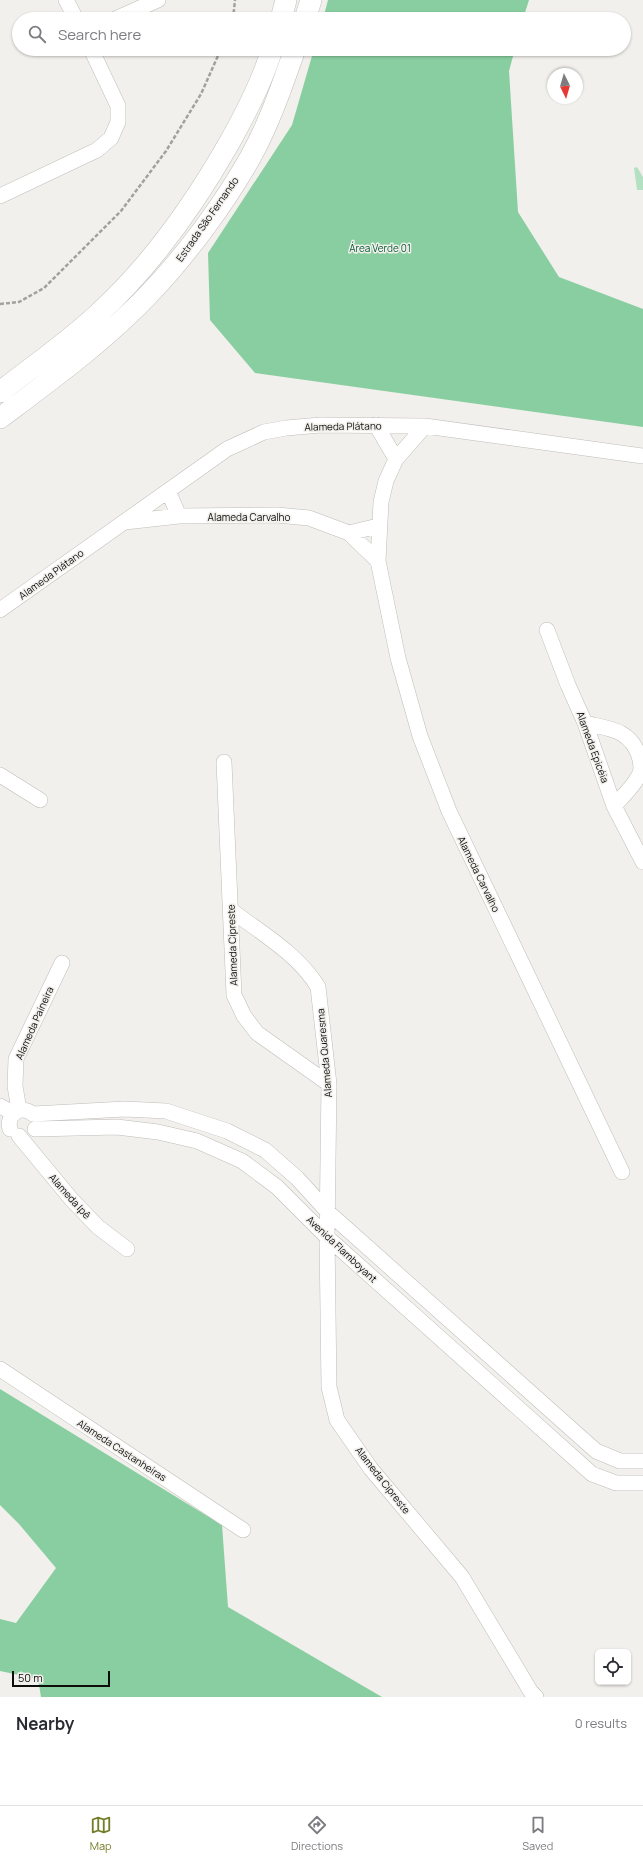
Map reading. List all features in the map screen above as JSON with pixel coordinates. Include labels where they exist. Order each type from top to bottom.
[{"type":"main road","points":[[283,12],[286,0]]},
{"type":"main road","points":[[307,12],[311,0]]},
{"type":"main road","name":"Estrada São Fernando","points":[[0,392],[97,316],[140,273],[178,226],[216,167],[247,112],[269,56]]},
{"type":"main road","name":"Estrada São Fernando","points":[[0,418],[101,338],[151,293],[185,254],[250,158],[278,100],[293,56]]},
{"type":"street","points":[[66,0],[72,12]]},
{"type":"street","points":[[131,12],[158,0]]},
{"type":"street","points":[[0,196],[97,150],[112,138],[118,122],[118,106],[94,56]]},
{"type":"street","name":"Alameda Plátano","points":[[0,610],[226,450],[264,432],[321,425],[425,426],[643,456]]},
{"type":"street","points":[[376,425],[396,459]]},
{"type":"street","name":"Alameda Carvalho","points":[[425,426],[396,459],[386,481],[380,502],[378,560],[398,658],[420,736],[449,811],[622,1172]]},
{"type":"street","points":[[168,491],[179,516]]},
{"type":"street","name":"Alameda Carvalho","points":[[124,522],[179,516],[277,515],[309,518],[349,533],[378,560]]},
{"type":"street","points":[[349,533],[378,526]]},
{"type":"street","name":"Alameda Epicéia","points":[[547,630],[568,685],[585,723],[614,806],[643,862]]},
{"type":"street","points":[[585,723],[622,733],[633,742],[638,752],[640,760],[639,776],[614,806]]},
{"type":"street","name":"Alameda Cipreste","points":[[224,762],[234,995],[244,1016],[257,1033],[329,1084]]},
{"type":"street","points":[[0,775],[40,800]]},
{"type":"street","name":"Alameda Quaresma","points":[[231,910],[298,961],[310,973],[318,987],[329,1084],[328,1237]]},
{"type":"street","name":"Alameda Paineira","points":[[25,1117],[15,1086],[16,1059],[62,962]]},
{"type":"street","name":"Avenida Flamboyant","points":[[0,1106],[25,1117],[158,1132],[197,1141],[242,1161],[277,1187],[362,1268],[592,1474],[616,1483],[642,1481]]},
{"type":"street","name":"Avenida Flamboyant","points":[[25,1117],[126,1109],[166,1111],[227,1131],[265,1150],[297,1178],[328,1212],[596,1450],[620,1461],[643,1461]]},
{"type":"street","points":[[10,1130],[10,1118],[25,1117]]},
{"type":"street","name":"Avenida Flamboyant","points":[[10,1130],[25,1137],[31,1134],[25,1117]]},
{"type":"street","name":"Alameda Ipê","points":[[10,1130],[98,1227],[127,1249]]},
{"type":"street","name":"Alameda Cipreste","points":[[328,1237],[330,1387],[337,1420],[371,1469],[462,1577],[533,1695]]},
{"type":"street","points":[[362,1268],[374,1253]]},
{"type":"street","name":"Alameda Castanheiras","points":[[0,1369],[243,1530]]},
{"type":"path","points":[[234,12],[235,0]]},
{"type":"path","points":[[0,304],[19,302],[44,288],[121,211],[166,151],[201,94],[218,56]]},
{"type":"green space","points":[[328,0],[529,0],[525,12],[325,12]]},
{"type":"green space","name":"Área Verde 01","points":[[312,56],[513,56],[509,71],[518,212],[559,277],[643,309],[643,427],[255,373],[210,320],[208,253],[292,125]]},
{"type":"green space","points":[[637,167],[643,177],[643,190],[637,190],[634,168]]},
{"type":"green space","points":[[0,1389],[222,1525],[228,1607],[382,1697],[41,1697],[38,1679],[0,1671],[0,1619],[16,1623],[56,1568],[19,1524],[0,1505]]}]
